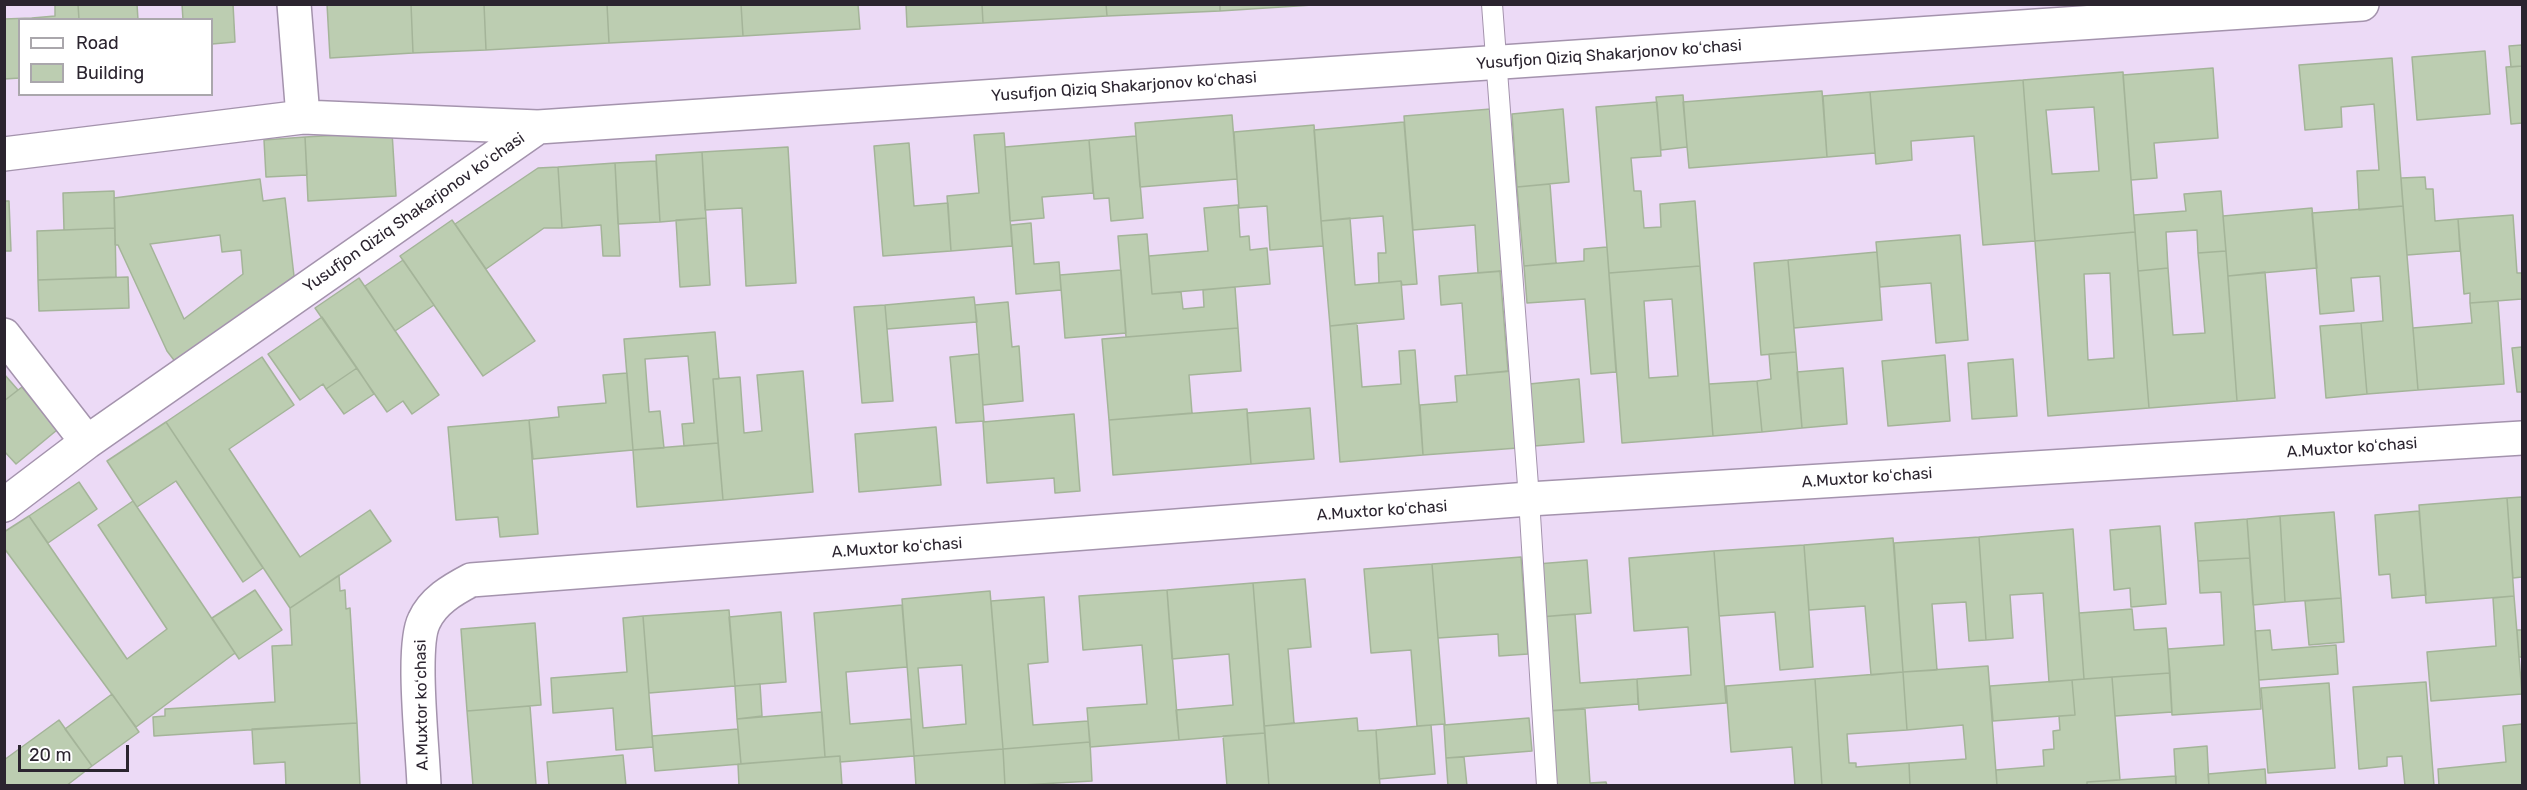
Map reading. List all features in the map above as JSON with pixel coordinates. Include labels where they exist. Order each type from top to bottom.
[{"type":"street","points":[[294,4],[303,117]]},
{"type":"street","name":"Yusufjon Qiziq Shakarjonov koʻchasi","points":[[4,505],[87,442],[538,127],[2362,4]]},
{"type":"street","points":[[4,154],[303,117],[538,127]]},
{"type":"street","points":[[4,335],[87,442]]},
{"type":"street","name":"A.Muxtor koʻchasi","points":[[424,786],[418,646],[423,622],[432,607],[448,592],[471,580],[1529,499],[2523,438]]},
{"type":"lane","points":[[1492,4],[1529,499],[1547,786]]},
{"type":"building","points":[[55,4],[78,4],[79,18],[32,18],[55,16]]},
{"type":"building","points":[[78,4],[137,4],[138,18],[79,18]]},
{"type":"building","points":[[182,4],[233,4],[235,42],[213,44],[213,18],[183,18]]},
{"type":"building","points":[[327,4],[411,4],[413,53],[330,58]]},
{"type":"building","points":[[411,4],[484,4],[486,50],[413,53]]},
{"type":"building","points":[[484,4],[607,4],[609,43],[486,50]]},
{"type":"building","points":[[607,4],[741,4],[743,36],[609,43]]},
{"type":"building","points":[[741,4],[858,4],[860,29],[743,36]]},
{"type":"building","points":[[906,4],[982,4],[983,23],[907,27]]},
{"type":"building","points":[[982,4],[1106,4],[1107,16],[983,23]]},
{"type":"building","points":[[1106,4],[1220,4],[1220,11],[1107,16]]},
{"type":"building","points":[[1220,4],[1328,4],[1220,11]]},
{"type":"building","points":[[18,18],[18,78],[4,79],[4,19]]},
{"type":"building","points":[[2522,45],[2522,66],[2511,67],[2509,46]]},
{"type":"building","points":[[2485,51],[2490,114],[2417,120],[2412,57]]},
{"type":"building","points":[[2392,58],[2403,206],[2359,210],[2357,171],[2379,170],[2374,104],[2341,107],[2342,127],[2305,130],[2299,65]]},
{"type":"building","points":[[2522,66],[2522,123],[2511,124],[2506,67]]},
{"type":"building","points":[[2213,68],[2218,138],[2154,143],[2157,178],[2131,180],[2123,75]]},
{"type":"building","points":[[2123,72],[2135,232],[2035,241],[2023,80]],"holes":[[[2094,107],[2099,171],[2052,174],[2046,110]]]},
{"type":"building","points":[[2023,80],[2035,241],[1983,245],[1974,136],[1911,141],[1912,160],[1876,164],[1870,92]]},
{"type":"building","points":[[1822,91],[1827,157],[1689,168],[1683,102]]},
{"type":"building","points":[[1870,92],[1875,153],[1827,157],[1823,96]]},
{"type":"building","points":[[1683,95],[1687,147],[1661,150],[1656,97]]},
{"type":"building","points":[[1657,102],[1661,156],[1631,158],[1634,191],[1641,191],[1644,228],[1661,227],[1660,204],[1695,201],[1700,266],[1609,273],[1596,107]]},
{"type":"building","points":[[1491,109],[1504,271],[1478,273],[1475,225],[1413,230],[1404,116]]},
{"type":"building","points":[[1563,109],[1569,182],[1517,187],[1512,114]]},
{"type":"building","points":[[1232,115],[1237,179],[1140,187],[1135,123]]},
{"type":"building","points":[[1404,122],[1417,284],[1402,285],[1401,281],[1379,283],[1378,253],[1386,253],[1383,216],[1321,221],[1314,130]]},
{"type":"building","points":[[1314,125],[1323,246],[1270,250],[1267,206],[1239,208],[1234,132]]},
{"type":"building","points":[[392,132],[396,196],[308,201],[305,137]]},
{"type":"building","points":[[1004,133],[1012,246],[951,251],[947,196],[979,193],[974,135]]},
{"type":"building","points":[[1136,136],[1143,218],[1111,221],[1109,198],[1094,199],[1089,140]]},
{"type":"building","points":[[305,137],[307,175],[266,177],[264,140]]},
{"type":"building","points":[[1089,140],[1093,193],[1042,197],[1044,218],[1010,221],[1005,147]]},
{"type":"building","points":[[909,143],[914,206],[948,203],[951,251],[883,256],[874,146]]},
{"type":"building","points":[[788,147],[796,283],[746,286],[742,208],[705,210],[702,152]]},
{"type":"building","points":[[702,152],[706,218],[660,222],[656,155]]},
{"type":"building","points":[[656,161],[660,222],[618,224],[615,163]]},
{"type":"building","points":[[615,163],[620,256],[603,256],[601,225],[562,228],[558,167]]},
{"type":"building","points":[[558,167],[562,228],[544,228],[486,269],[455,224],[538,168]]},
{"type":"building","points":[[2425,177],[2426,189],[2433,189],[2435,221],[2458,219],[2460,251],[2407,255],[2401,178]]},
{"type":"building","points":[[260,179],[263,201],[285,198],[294,276],[177,364],[167,351],[118,245],[115,245],[114,198]],"holes":[[[220,235],[222,252],[241,250],[243,274],[184,319],[150,244]]]},
{"type":"building","points":[[1550,184],[1556,263],[1524,266],[1517,187]]},
{"type":"building","points":[[114,191],[115,228],[64,230],[63,193]]},
{"type":"building","points":[[2221,191],[2226,251],[2198,253],[2197,230],[2166,232],[2168,268],[2138,271],[2134,215],[2186,211],[2184,194]]},
{"type":"building","points":[[4,201],[9,201],[11,251],[4,251]]},
{"type":"building","points":[[1238,205],[1240,237],[1249,236],[1250,250],[1267,248],[1270,284],[1152,294],[1149,256],[1208,251],[1204,208]]},
{"type":"building","points":[[2403,206],[2418,390],[2367,394],[2361,323],[2383,321],[2380,276],[2351,278],[2354,311],[2320,314],[2312,213]]},
{"type":"building","points":[[2312,208],[2317,268],[2228,276],[2223,216]]},
{"type":"building","points":[[2513,215],[2517,273],[2522,273],[2522,299],[2470,303],[2470,293],[2464,294],[2458,219]]},
{"type":"building","points":[[706,218],[710,285],[680,287],[676,220]]},
{"type":"building","points":[[1350,218],[1355,285],[1401,281],[1404,319],[1330,326],[1321,221]]},
{"type":"building","points":[[452,220],[535,341],[483,376],[400,256]]},
{"type":"building","points":[[1031,223],[1034,264],[1059,262],[1061,290],[1016,294],[1011,225]]},
{"type":"building","points":[[115,228],[116,277],[38,280],[37,231]]},
{"type":"building","points":[[2135,232],[2149,408],[2048,416],[2035,241]],"holes":[[[2110,273],[2114,358],[2088,360],[2084,274]]]},
{"type":"building","points":[[1147,234],[1152,294],[1181,292],[1183,309],[1204,307],[1203,290],[1235,287],[1238,328],[1126,337],[1118,236]]},
{"type":"building","points":[[1960,235],[1968,340],[1936,343],[1931,283],[1880,287],[1876,242]]},
{"type":"building","points":[[1607,247],[1616,372],[1591,374],[1585,299],[1527,303],[1524,266],[1584,261],[1584,249]]},
{"type":"building","points":[[2226,251],[2237,401],[2149,408],[2138,271],[2168,268],[2173,335],[2205,333],[2198,253]]},
{"type":"building","points":[[1877,252],[1882,320],[1794,328],[1788,260]]},
{"type":"building","points":[[403,260],[434,305],[395,331],[365,286]]},
{"type":"building","points":[[1788,260],[1796,352],[1761,355],[1754,263]]},
{"type":"building","points":[[1700,266],[1713,436],[1622,443],[1609,273]],"holes":[[[1672,299],[1678,376],[1649,378],[1644,301]]]},
{"type":"building","points":[[1121,270],[1126,333],[1065,338],[1060,275]]},
{"type":"building","points":[[1500,271],[1508,371],[1467,375],[1462,303],[1441,305],[1439,276]]},
{"type":"building","points":[[2265,272],[2275,398],[2237,401],[2228,276]]},
{"type":"building","points":[[128,277],[129,308],[39,311],[38,280]]},
{"type":"building","points":[[359,278],[439,395],[412,414],[403,401],[387,412],[315,308]]},
{"type":"building","points":[[974,297],[977,322],[887,329],[885,305]]},
{"type":"building","points":[[2498,301],[2504,384],[2418,390],[2413,328],[2472,323],[2470,303]]},
{"type":"building","points":[[1008,302],[1012,347],[1019,346],[1023,401],[983,405],[975,305]]},
{"type":"building","points":[[885,305],[893,401],[862,403],[854,307]]},
{"type":"building","points":[[322,317],[357,368],[326,389],[323,384],[300,400],[268,354]]},
{"type":"building","points":[[1357,323],[1362,387],[1401,384],[1399,351],[1415,350],[1423,455],[1340,462],[1330,326]]},
{"type":"building","points":[[2361,323],[2367,394],[2326,398],[2320,326]]},
{"type":"building","points":[[1238,328],[1241,371],[1189,375],[1192,413],[1109,420],[1102,339]]},
{"type":"building","points":[[715,332],[719,379],[713,379],[718,443],[684,446],[682,424],[694,423],[688,356],[645,359],[649,412],[660,411],[664,448],[633,450],[624,339]]},
{"type":"building","points":[[2522,347],[2522,392],[2517,392],[2512,348]]},
{"type":"building","points":[[1796,352],[1802,428],[1762,432],[1757,381],[1771,379],[1769,354]]},
{"type":"building","points":[[979,354],[984,421],[956,423],[950,357]]},
{"type":"building","points":[[1945,355],[1950,421],[1888,426],[1882,361]]},
{"type":"building","points":[[262,357],[294,405],[229,449],[300,557],[370,510],[391,541],[290,608],[166,422]]},
{"type":"building","points":[[2013,359],[2017,416],[1972,419],[1968,363]]},
{"type":"building","points":[[357,368],[374,394],[344,414],[326,389]]},
{"type":"building","points":[[1843,368],[1847,424],[1802,428],[1797,372]]},
{"type":"building","points":[[803,371],[813,492],[723,500],[713,379],[740,377],[744,433],[762,431],[757,375]]},
{"type":"building","points":[[1513,371],[1518,448],[1423,455],[1420,405],[1457,402],[1455,376]]},
{"type":"building","points":[[627,373],[633,450],[533,459],[529,420],[559,417],[558,407],[606,403],[603,375]]},
{"type":"building","points":[[4,374],[18,390],[4,401]]},
{"type":"building","points":[[1579,379],[1584,442],[1534,446],[1529,384]]},
{"type":"building","points":[[1757,381],[1762,432],[1713,436],[1709,384]]},
{"type":"building","points":[[22,387],[57,430],[16,464],[4,451],[4,401]]},
{"type":"building","points":[[1310,408],[1314,459],[1251,464],[1247,413]]},
{"type":"building","points":[[1247,409],[1251,464],[1113,475],[1109,420]]},
{"type":"building","points":[[1074,414],[1080,491],[1055,493],[1054,478],[987,483],[983,422]]},
{"type":"building","points":[[529,420],[538,534],[500,537],[498,517],[456,520],[448,427]]},
{"type":"building","points":[[166,422],[263,568],[243,582],[176,481],[137,507],[107,461]]},
{"type":"building","points":[[936,427],[941,485],[859,492],[855,434]]},
{"type":"building","points":[[718,443],[723,500],[637,507],[633,450]]},
{"type":"building","points":[[79,482],[97,509],[48,543],[29,516]]},
{"type":"building","points":[[2522,497],[2522,577],[2513,578],[2507,498]]},
{"type":"building","points":[[2507,498],[2514,596],[2426,603],[2419,505]]},
{"type":"building","points":[[133,501],[235,653],[136,727],[4,548],[4,532],[29,516],[127,659],[167,629],[98,525]]},
{"type":"building","points":[[2419,511],[2426,595],[2392,598],[2390,574],[2379,575],[2375,515]]},
{"type":"building","points":[[2334,512],[2341,598],[2285,602],[2280,516]]},
{"type":"building","points":[[2280,516],[2285,602],[2253,605],[2247,519]]},
{"type":"building","points":[[2247,519],[2250,558],[2198,561],[2195,523]]},
{"type":"building","points":[[2160,526],[2166,604],[2131,607],[2130,588],[2114,590],[2110,530]]},
{"type":"building","points":[[2073,529],[2084,679],[2049,682],[2043,593],[2010,595],[2013,638],[1986,640],[1979,537]]},
{"type":"building","points":[[1979,537],[1986,640],[1969,641],[1966,602],[1932,604],[1937,670],[1903,672],[1894,543]]},
{"type":"building","points":[[1893,538],[1903,672],[1871,675],[1865,606],[1809,610],[1804,545]]},
{"type":"building","points":[[1804,545],[1813,667],[1780,670],[1775,612],[1719,616],[1714,551]]},
{"type":"building","points":[[1714,551],[1726,703],[1639,710],[1637,679],[1691,675],[1688,627],[1634,631],[1629,558]]},
{"type":"building","points":[[1521,557],[1528,654],[1499,656],[1498,634],[1438,638],[1432,564]]},
{"type":"building","points":[[2250,558],[2261,709],[2172,715],[2168,649],[2224,645],[2221,592],[2200,593],[2198,561]]},
{"type":"building","points":[[1587,560],[1591,613],[1540,617],[1537,564]]},
{"type":"building","points":[[1432,564],[1445,724],[1417,726],[1411,650],[1371,653],[1364,569]]},
{"type":"building","points":[[339,575],[340,591],[345,590],[346,609],[350,608],[357,723],[154,736],[153,717],[165,716],[165,709],[275,702],[272,646],[292,645],[290,608]]},
{"type":"building","points":[[1305,579],[1311,647],[1288,649],[1294,723],[1264,726],[1253,583]]},
{"type":"building","points":[[1253,583],[1265,733],[1179,740],[1176,710],[1233,705],[1229,654],[1172,659],[1167,590]]},
{"type":"building","points":[[255,590],[282,630],[239,659],[212,618]]},
{"type":"building","points":[[1167,590],[1179,740],[1090,747],[1087,708],[1147,704],[1142,645],[1083,650],[1079,596]]},
{"type":"building","points":[[990,591],[1003,749],[914,756],[902,599]],"holes":[[[962,665],[966,724],[923,728],[918,668]]]},
{"type":"building","points":[[2514,596],[2522,694],[2431,701],[2427,652],[2496,646],[2493,598]]},
{"type":"building","points":[[1044,597],[1048,662],[1028,664],[1033,725],[1088,721],[1090,742],[1003,749],[991,601]]},
{"type":"building","points":[[2341,598],[2344,642],[2309,645],[2305,601]]},
{"type":"building","points":[[902,605],[907,667],[846,672],[850,724],[911,719],[914,756],[840,762],[840,756],[825,757],[814,613]]},
{"type":"building","points":[[2132,609],[2134,630],[2166,628],[2170,673],[2084,679],[2079,613]]},
{"type":"building","points":[[729,610],[735,686],[649,693],[643,616]]},
{"type":"building","points":[[781,612],[786,682],[735,686],[729,617]]},
{"type":"building","points":[[1575,614],[1580,683],[1637,679],[1638,704],[1547,711],[1540,617]]},
{"type":"building","points":[[643,616],[653,747],[616,750],[613,708],[553,713],[551,678],[627,672],[623,618]]},
{"type":"building","points":[[535,623],[541,705],[467,711],[461,629]]},
{"type":"building","points":[[2270,630],[2272,650],[2336,645],[2338,674],[2259,680],[2255,631]]},
{"type":"building","points":[[2517,630],[2522,630],[2522,657],[2519,657]]},
{"type":"building","points":[[1988,666],[1997,786],[1910,786],[1909,763],[1966,759],[1963,725],[1907,730],[1903,672]]},
{"type":"building","points":[[1903,672],[1907,730],[1847,734],[1849,763],[1856,763],[1856,767],[1909,763],[1910,786],[1822,786],[1815,679]]},
{"type":"building","points":[[2170,673],[2172,712],[2115,716],[2112,677]]},
{"type":"building","points":[[2112,677],[2120,780],[2087,782],[2087,786],[1997,786],[1996,770],[2044,766],[2043,750],[2054,749],[2053,731],[2060,730],[2059,716],[2075,715],[2072,680]]},
{"type":"building","points":[[1815,679],[1822,786],[1795,786],[1792,747],[1731,752],[1726,686]]},
{"type":"building","points":[[2072,680],[2075,715],[1993,721],[1990,686]]},
{"type":"building","points":[[2426,682],[2434,786],[2405,786],[2402,756],[2387,757],[2387,766],[2359,769],[2353,687]]},
{"type":"building","points":[[2329,683],[2335,768],[2268,773],[2261,688]]},
{"type":"building","points":[[760,684],[762,716],[737,719],[735,686]]},
{"type":"building","points":[[112,694],[139,732],[92,766],[65,729]]},
{"type":"building","points":[[530,706],[536,785],[473,786],[467,711]]},
{"type":"building","points":[[1585,709],[1590,783],[1606,782],[1607,786],[1552,786],[1547,711]]},
{"type":"building","points":[[822,712],[825,757],[741,764],[737,719]]},
{"type":"building","points":[[1357,718],[1358,731],[1376,730],[1380,786],[1269,786],[1264,726]]},
{"type":"building","points":[[1529,718],[1532,751],[1446,758],[1444,725]]},
{"type":"building","points":[[59,720],[92,766],[66,786],[4,786],[4,760]]},
{"type":"building","points":[[357,723],[360,786],[286,786],[285,762],[254,764],[252,729]]},
{"type":"building","points":[[2522,724],[2522,786],[2439,786],[2438,769],[2506,762],[2503,726]]},
{"type":"building","points":[[1431,725],[1435,774],[1379,779],[1376,730]]},
{"type":"building","points":[[738,729],[741,764],[655,771],[652,736]]},
{"type":"building","points":[[1265,733],[1269,786],[1227,786],[1223,736]]},
{"type":"building","points":[[1090,742],[1092,781],[1005,786],[1003,749]]},
{"type":"building","points":[[2207,746],[2209,786],[2176,786],[2174,749]]},
{"type":"building","points":[[1003,749],[1005,786],[916,786],[914,756]]},
{"type":"building","points":[[623,755],[626,786],[549,786],[547,762]]},
{"type":"building","points":[[840,756],[842,786],[739,786],[738,764]]},
{"type":"building","points":[[1464,757],[1467,786],[1448,786],[1446,758]]},
{"type":"building","points":[[2265,769],[2266,786],[2209,786],[2208,774]]},
{"type":"building","points":[[2176,776],[2176,786],[2087,786],[2087,782]]}]
